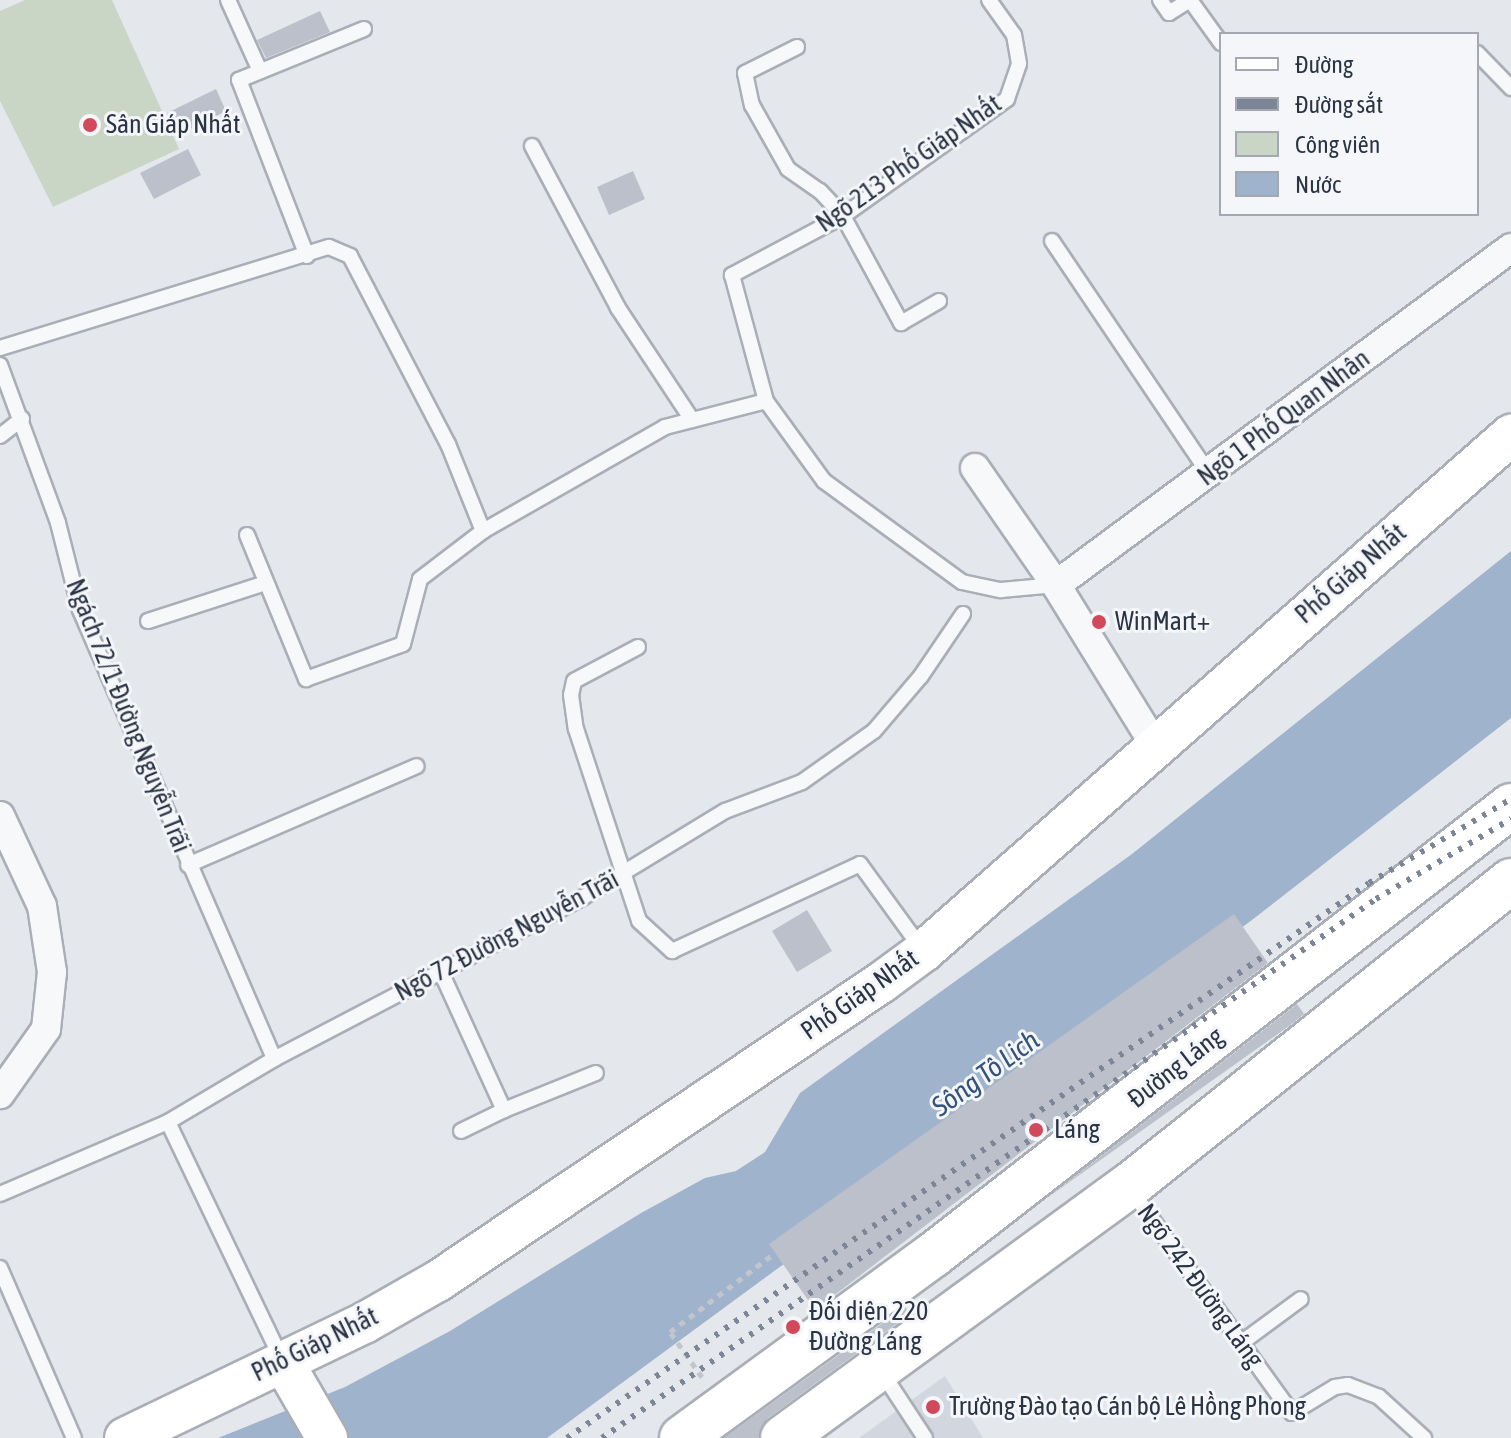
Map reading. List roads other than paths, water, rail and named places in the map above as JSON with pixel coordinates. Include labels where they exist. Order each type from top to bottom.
[{"type":"main road","name":"Phố Giáp Nhất","points":[[125,1438],[292,1379],[924,951],[1511,435]]},
{"type":"main road","name":"Đường Láng","points":[[682,1438],[933,1255],[1511,806]]},
{"type":"main road","points":[[783,1438],[1129,1186],[1510,885]]},
{"type":"main road","points":[[933,1255],[968,1305]]},
{"type":"main road","points":[[292,1379],[327,1438]]},
{"type":"street","name":"Ngõ 1 Phố Quan Nhân","points":[[1056,585],[1511,248]]},
{"type":"street","points":[[975,468],[1056,585],[1155,745]]},
{"type":"street","points":[[0,816],[42,906],[52,972],[46,1029],[0,1094]]},
{"type":"lane","points":[[228,0],[260,71]]},
{"type":"lane","name":"Ngõ 213 Phố Giáp Nhất","points":[[989,0],[1014,35],[1019,64],[1007,99],[843,216],[732,275],[766,401],[824,481],[962,582],[1001,590],[1056,585]]},
{"type":"lane","points":[[1160,0],[1169,13],[1190,0],[1219,40]]},
{"type":"lane","points":[[307,256],[239,80],[364,29]]},
{"type":"lane","points":[[797,47],[745,73],[752,105],[788,169],[820,191],[843,216],[901,323],[939,301]]},
{"type":"lane","points":[[1479,55],[1511,88]]},
{"type":"lane","points":[[532,146],[618,308],[692,420]]},
{"type":"lane","points":[[1052,241],[1209,474]]},
{"type":"lane","points":[[2,343],[307,256],[329,247],[350,256],[448,444],[483,531]]},
{"type":"lane","name":"Ngách 72/1 Đường Nguyễn Trãi","points":[[0,365],[58,523],[80,610],[274,1059]]},
{"type":"lane","points":[[247,535],[306,679],[403,644],[420,579],[483,531],[665,427],[766,401]]},
{"type":"lane","points":[[0,436],[22,419]]},
{"type":"lane","points":[[148,621],[266,583]]},
{"type":"lane","name":"Ngõ 72 Đường Nguyễn Trãi","points":[[0,1194],[168,1122],[274,1059],[625,873],[725,811],[802,782],[874,731],[921,676],[963,614]]},
{"type":"lane","points":[[638,647],[574,681],[571,695],[576,729],[639,921],[672,951],[860,864],[924,951]]},
{"type":"lane","points":[[188,865],[417,766]]},
{"type":"lane","points":[[441,972],[504,1110]]},
{"type":"lane","points":[[461,1131],[596,1073]]},
{"type":"lane","points":[[168,1122],[292,1379]]},
{"type":"lane","name":"Ngõ 242 Đường Láng","points":[[1129,1186],[1292,1413],[1335,1387],[1348,1385],[1379,1397],[1424,1438]]},
{"type":"lane","points":[[0,1268],[74,1438]]},
{"type":"lane","points":[[1241,1343],[1301,1299]]},
{"type":"lane","points":[[880,1370],[925,1438]]},
{"type":"water","name":"Sông Tô Lịch","points":[[1511,551],[1511,718],[1252,920],[547,1438],[218,1438],[345,1387],[450,1331],[641,1213],[705,1178],[736,1171],[765,1152],[800,1093],[1132,854]]},
{"type":"railway","points":[[567,1438],[1369,883],[1511,799]]},
{"type":"railway","points":[[602,1438],[1376,899],[1511,819]]},
{"type":"place","name":"Sân Giáp Nhất","points":[[90,125]]},
{"type":"place","name":"WinMart+","points":[[1099,622]]},
{"type":"place","name":"Láng","points":[[1036,1130]]},
{"type":"place","name":"Đối diện 220 Đường Láng","points":[[793,1327]]},
{"type":"place","name":"Trường Đào tạo Cán bộ Lê Hồng Phong","points":[[933,1407]]}]
